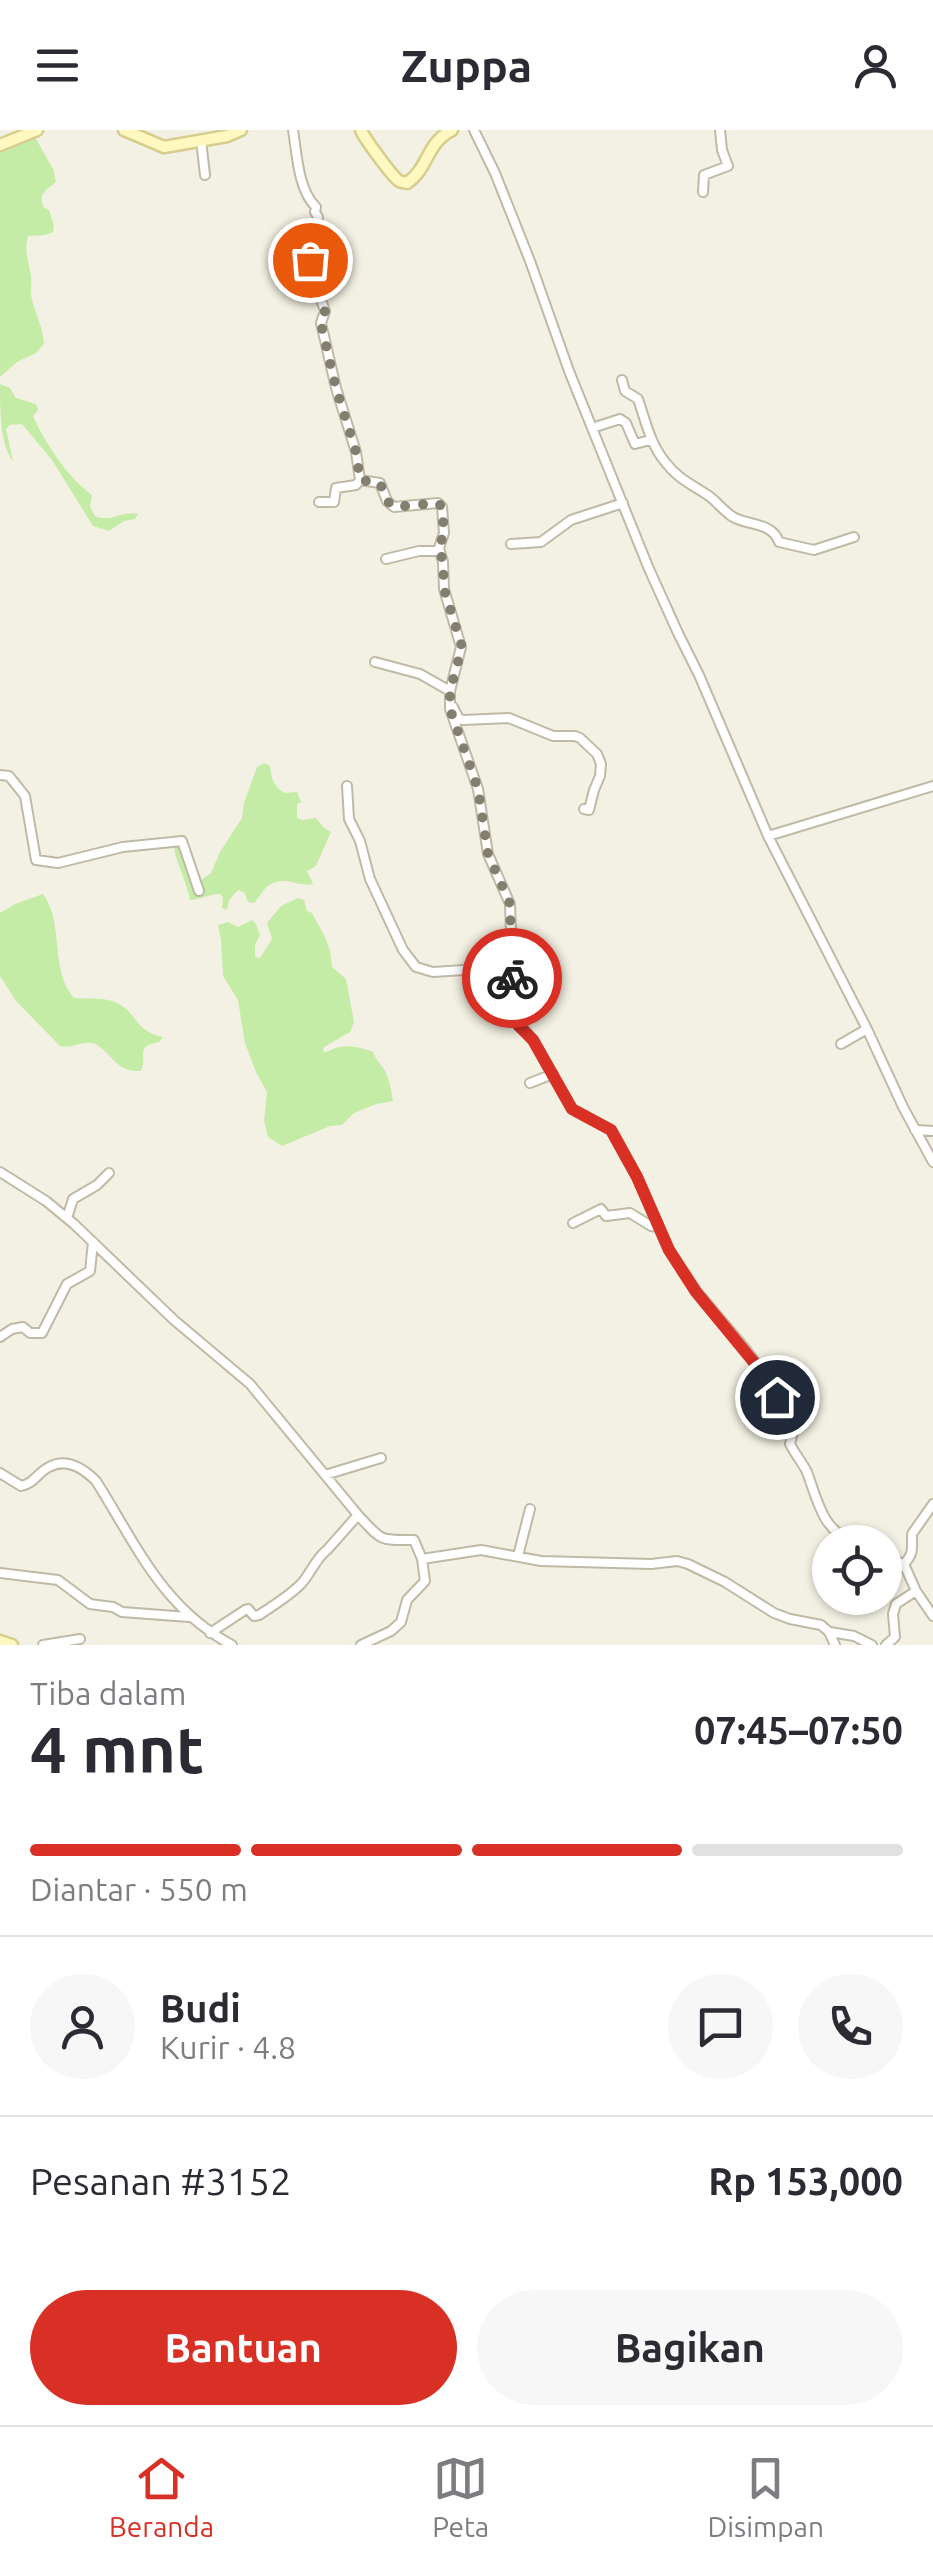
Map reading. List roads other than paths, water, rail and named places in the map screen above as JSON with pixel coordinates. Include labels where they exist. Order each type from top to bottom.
[{"type":"street","points":[[0,145],[38,130]]},
{"type":"street","points":[[124,130],[159,146],[231,135],[240,130]]},
{"type":"street","points":[[293,130],[302,178],[318,217],[311,252],[312,274],[325,311],[321,324],[360,480]]},
{"type":"street","points":[[361,130],[367,144],[401,182],[412,181],[438,138],[452,130]]},
{"type":"street","points":[[474,130],[495,173],[649,569],[768,836],[933,1162]]},
{"type":"street","points":[[703,192],[704,175],[728,166],[720,130]]},
{"type":"street","points":[[201,140],[206,175]]},
{"type":"street","points":[[622,380],[625,391],[638,398],[650,440],[665,463],[686,484],[708,495],[731,516],[772,532],[778,542],[814,550],[854,537]]},
{"type":"street","points":[[592,428],[622,419],[636,444],[650,440]]},
{"type":"street","points":[[318,502],[335,502],[336,488],[355,485],[360,480]]},
{"type":"street","points":[[360,480],[380,483],[387,501],[394,507],[441,504],[444,523],[440,551],[446,604],[462,647],[450,709],[478,789],[488,854],[510,904],[513,992],[519,1004],[516,1020],[533,1040],[572,1109],[611,1130],[669,1250],[696,1292],[747,1351],[796,1420],[790,1444],[830,1525]]},
{"type":"street","points":[[511,544],[541,542],[572,520],[623,503]]},
{"type":"street","points":[[386,559],[440,551]]},
{"type":"street","points":[[375,662],[420,674],[450,695],[463,720],[508,718],[553,736],[580,738],[597,754],[601,764],[591,807],[584,809]]},
{"type":"street","points":[[0,774],[9,776],[25,796],[38,861],[58,863],[123,847],[182,841],[199,891]]},
{"type":"street","points":[[346,786],[348,819],[360,841],[370,878],[403,950],[416,967],[433,972],[511,967]]},
{"type":"street","points":[[768,836],[933,786]]},
{"type":"street","points":[[840,1044],[866,1028]]},
{"type":"street","points":[[530,1083],[553,1074]]},
{"type":"street","points":[[915,1130],[933,1131]]},
{"type":"street","points":[[0,1172],[67,1218],[174,1320],[250,1384],[376,1534],[386,1540],[414,1540],[425,1580],[407,1600],[401,1622],[361,1645]]},
{"type":"street","points":[[67,1218],[71,1201],[109,1173]]},
{"type":"street","points":[[573,1223],[601,1210],[606,1216],[630,1213],[658,1227]]},
{"type":"street","points":[[0,1337],[23,1327],[31,1333],[42,1333],[67,1284],[90,1271],[93,1242]]},
{"type":"street","points":[[325,1475],[381,1458]]},
{"type":"street","points":[[0,1473],[21,1486],[34,1482],[56,1464],[72,1465],[87,1472],[150,1568],[190,1617],[232,1645]]},
{"type":"street","points":[[933,1504],[912,1534],[913,1550],[904,1564],[933,1616]]},
{"type":"street","points":[[518,1556],[530,1509]]},
{"type":"street","points":[[210,1633],[245,1610],[259,1616],[293,1591],[322,1552],[358,1516]]},
{"type":"street","points":[[422,1560],[481,1550],[541,1561],[677,1561],[724,1582],[790,1620],[854,1636],[872,1645]]},
{"type":"street","points":[[0,1572],[58,1580],[90,1604],[122,1612],[190,1617]]},
{"type":"street","points":[[886,1645],[895,1637],[896,1604],[916,1591]]},
{"type":"street","points":[[829,1632],[835,1645]]},
{"type":"street","points":[[43,1645],[80,1639]]},
{"type":"street","points":[[0,1641],[12,1645]]}]
